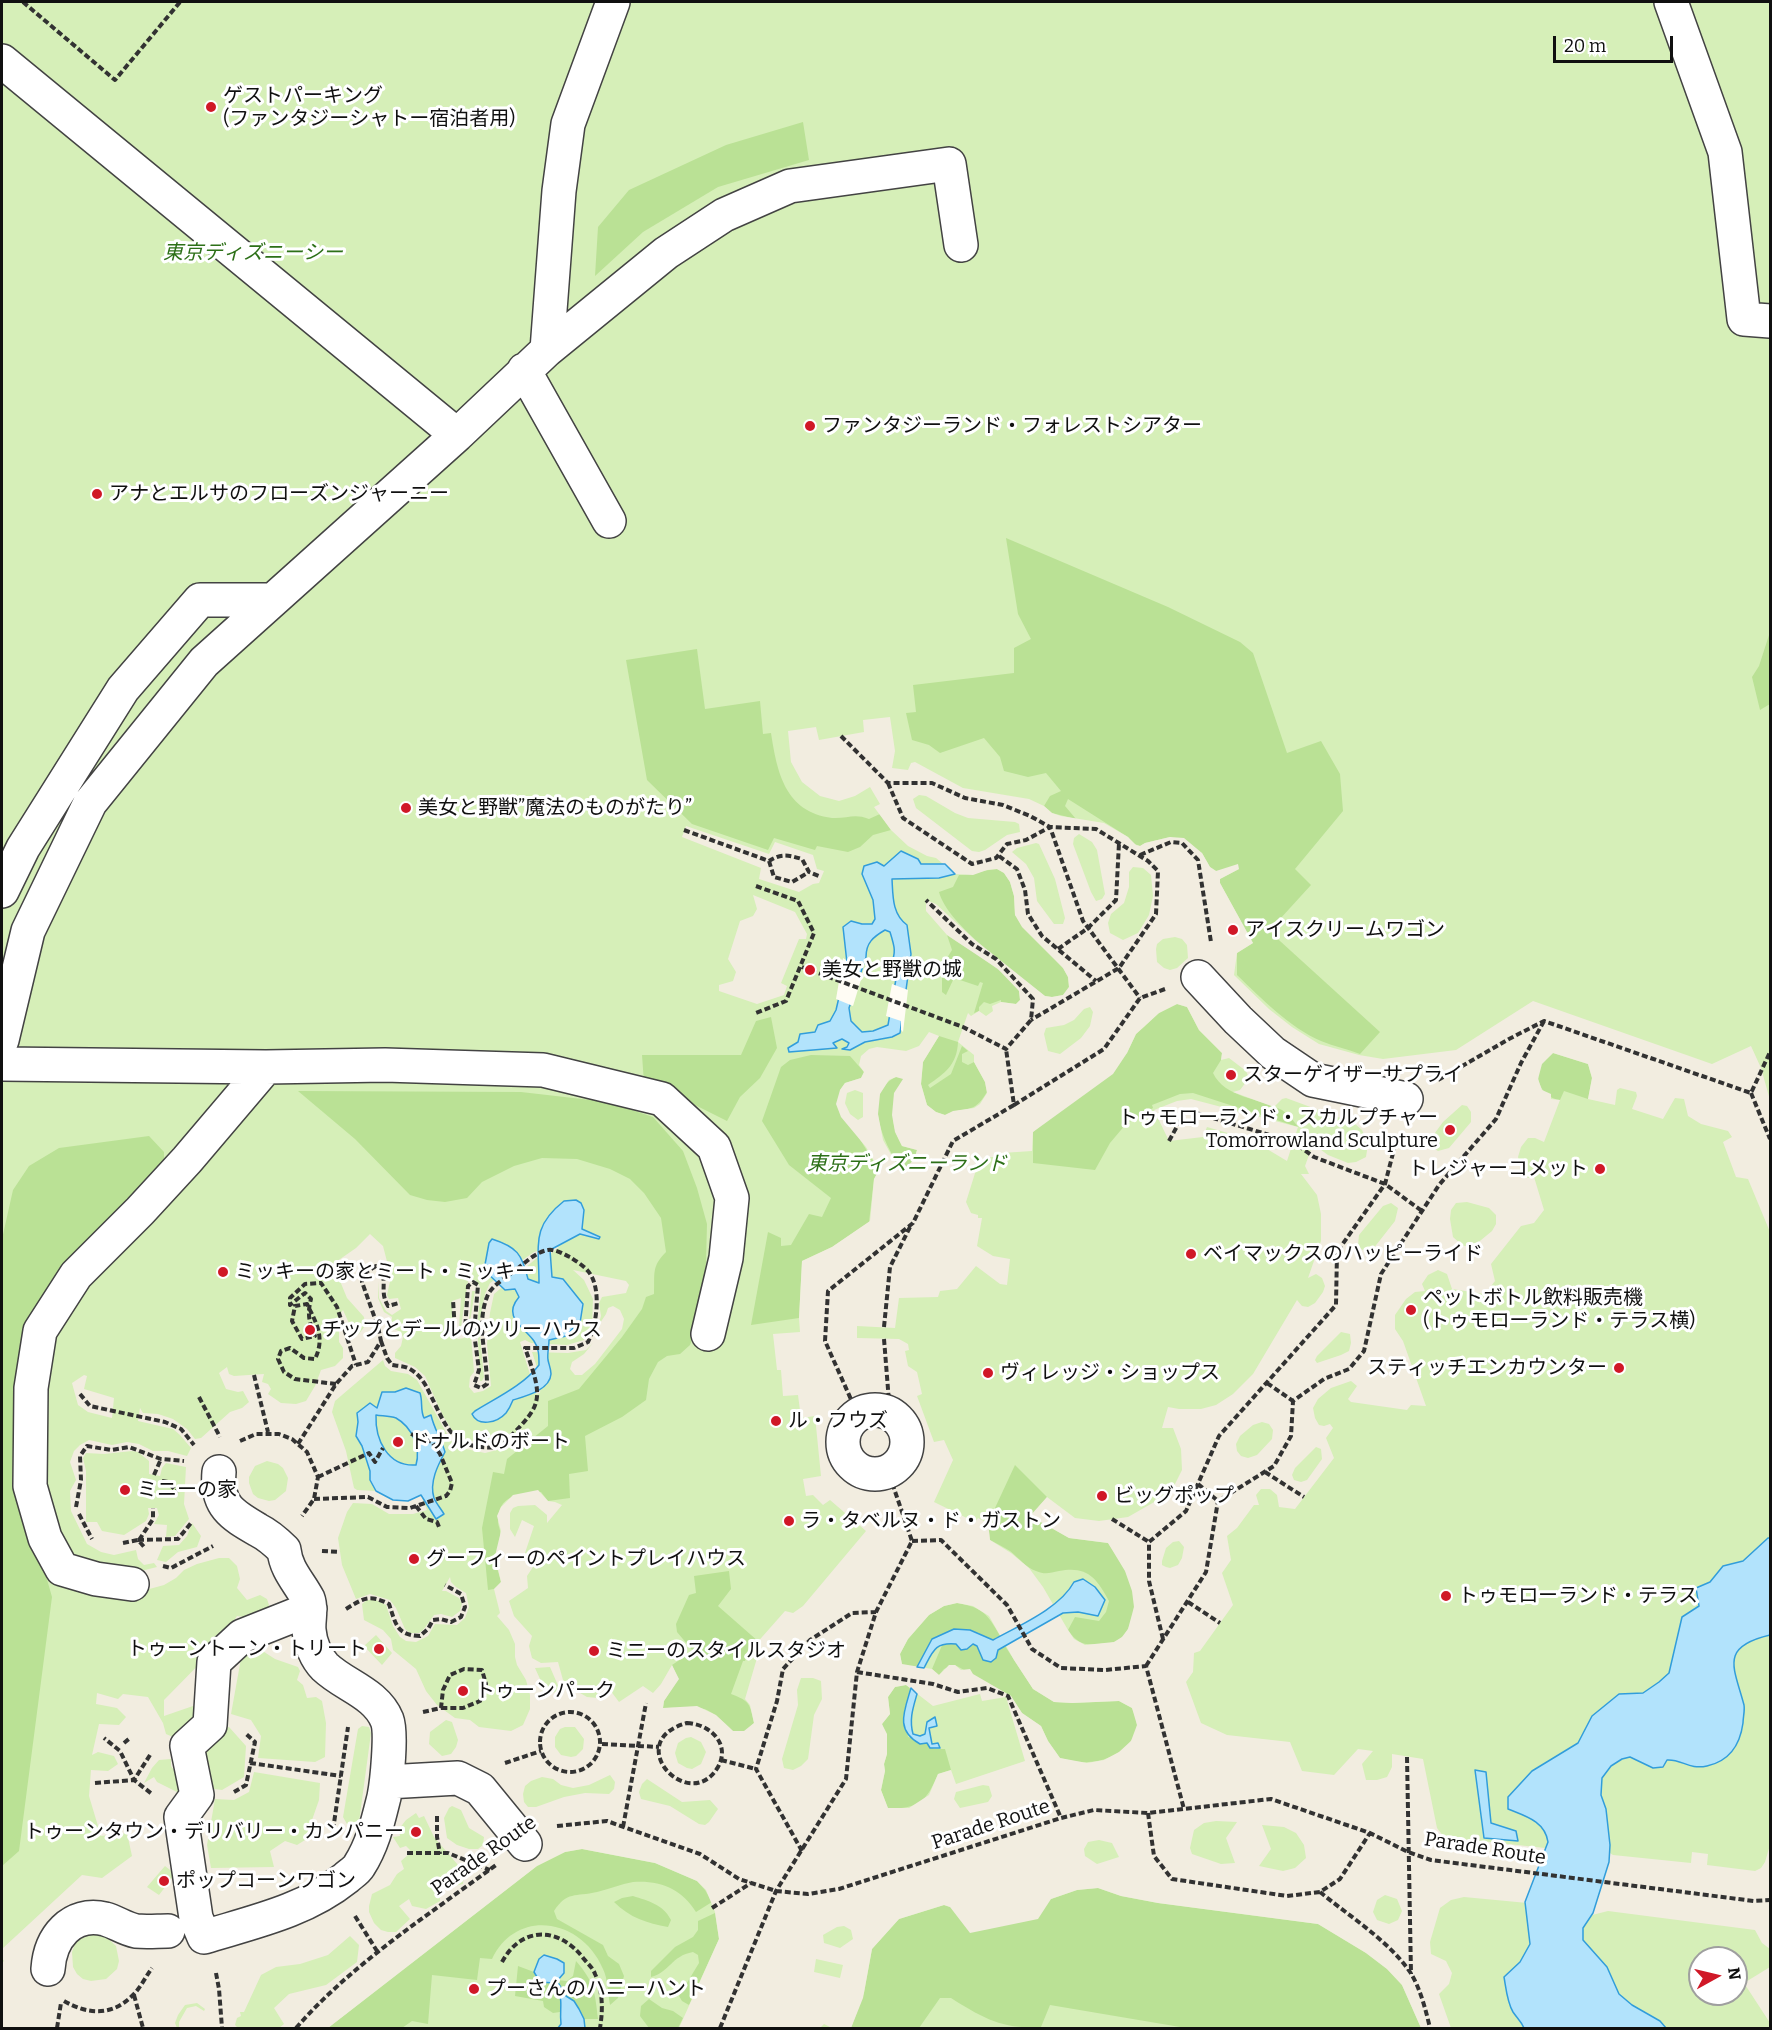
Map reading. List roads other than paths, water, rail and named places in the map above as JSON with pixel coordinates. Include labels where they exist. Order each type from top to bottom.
[{"type":"street","points":[[609,521],[535,360],[568,124],[613,2]]},
{"type":"street","points":[[1671,2],[1725,152],[1744,319],[1770,321]]},
{"type":"street","points":[[2,61],[457,435]]},
{"type":"street","points":[[2,1040],[28,931],[90,803],[204,663],[457,435],[535,360],[666,253],[724,215],[790,186],[949,164],[962,245]]},
{"type":"street","points":[[2,891],[23,848],[123,689],[200,600],[273,600]]},
{"type":"street","points":[[1198,977],[1273,1053],[1313,1080],[1406,1098]]},
{"type":"street","points":[[2,1064],[266,1067],[385,1065],[543,1070],[662,1099],[714,1147],[732,1198],[726,1258],[708,1334]]},
{"type":"street","points":[[132,1584],[96,1579],[62,1569],[45,1538],[30,1486],[31,1388],[40,1331],[76,1275],[179,1168],[266,1067]]},
{"type":"street","points":[[874,1414],[903,1428],[906,1448],[903,1458],[888,1471],[878,1474],[867,1473],[850,1461],[844,1452],[843,1441],[845,1431],[851,1422],[874,1414]]},
{"type":"street","points":[[223,1471],[230,1514],[271,1538],[284,1550],[293,1578],[308,1600],[313,1648],[324,1666],[343,1682],[368,1695],[388,1721],[387,1782],[375,1834],[358,1868],[329,1892],[279,1915],[204,1937],[196,1918],[181,1817],[197,1795],[187,1746],[210,1725],[214,1662],[242,1636],[310,1620]]},
{"type":"street","points":[[387,1782],[458,1778],[480,1789],[525,1844]]},
{"type":"street","points":[[48,1969],[48,1958],[55,1939],[78,1921],[103,1918],[137,1931],[168,1931]]},
{"type":"water","points":[[901,851],[918,859],[921,864],[945,864],[955,874],[939,878],[892,879],[894,904],[898,916],[907,925],[911,954],[900,1033],[892,1037],[865,1042],[850,1050],[842,1049],[849,1043],[842,1039],[833,1043],[837,1048],[789,1052],[788,1048],[798,1042],[800,1034],[815,1032],[818,1025],[830,1021],[836,1010],[847,963],[843,927],[851,921],[872,924],[875,919],[873,900],[862,874],[864,866],[877,862],[884,866]],"holes":[[[885,930],[890,932],[894,949],[891,966],[897,970],[897,973],[888,1025],[873,1031],[862,1032],[851,1021],[849,1008],[869,944]]]},
{"type":"water","points":[[576,1200],[581,1203],[584,1210],[582,1229],[600,1237],[599,1239],[580,1234],[550,1250],[552,1277],[563,1279],[583,1304],[580,1323],[566,1336],[549,1340],[548,1358],[551,1374],[550,1380],[542,1388],[513,1400],[506,1413],[498,1419],[488,1422],[479,1421],[472,1414],[475,1411],[518,1385],[539,1365],[536,1344],[513,1316],[514,1304],[519,1297],[515,1289],[505,1290],[484,1270],[489,1243],[492,1239],[513,1249],[521,1257],[528,1279],[539,1283],[538,1247],[546,1219],[564,1201]]},
{"type":"water","points":[[406,1388],[420,1393],[424,1418],[431,1415],[442,1442],[445,1452],[433,1480],[433,1492],[444,1514],[436,1519],[421,1495],[408,1501],[393,1500],[376,1491],[370,1480],[370,1471],[362,1446],[356,1436],[357,1413],[370,1403],[377,1408],[382,1392],[395,1392]],"holes":[[[376,1415],[396,1418],[407,1427],[416,1445],[416,1465],[398,1462],[385,1450],[378,1434]]]},
{"type":"water","points":[[1770,1538],[1770,1635],[1743,1646],[1737,1652],[1734,1660],[1744,1710],[1742,1731],[1732,1751],[1715,1764],[1701,1767],[1667,1760],[1663,1767],[1653,1768],[1630,1757],[1611,1766],[1602,1778],[1601,1795],[1606,1809],[1610,1845],[1609,1862],[1593,1913],[1583,1928],[1583,1940],[1607,1967],[1619,1994],[1632,2005],[1660,2021],[1666,2028],[1524,2028],[1511,2008],[1504,1977],[1520,1962],[1530,1944],[1525,1902],[1548,1842],[1539,1824],[1508,1809],[1508,1797],[1532,1771],[1578,1743],[1592,1716],[1619,1694],[1643,1693],[1669,1673],[1682,1617],[1699,1606],[1696,1588],[1710,1582],[1723,1566],[1743,1561]]},
{"type":"water","points":[[1083,1579],[1095,1587],[1105,1600],[1098,1616],[1078,1612],[1063,1613],[998,1650],[996,1658],[991,1662],[983,1660],[977,1646],[973,1644],[961,1650],[956,1644],[949,1644],[939,1646],[924,1668],[917,1667],[932,1639],[954,1629],[970,1630],[993,1640],[1049,1608],[1068,1591],[1074,1582]]},
{"type":"water","points":[[911,1688],[917,1694],[911,1718],[913,1734],[920,1736],[925,1734],[927,1722],[935,1717],[937,1726],[929,1728],[932,1744],[938,1743],[940,1748],[930,1748],[927,1743],[920,1744],[907,1733],[904,1726],[904,1713]]},
{"type":"water","points":[[1475,1770],[1486,1772],[1491,1823],[1516,1831],[1518,1841],[1484,1838]]},
{"type":"water","points":[[544,1955],[564,1963],[564,1973],[557,1981],[566,1996],[574,2001],[579,2009],[585,2028],[558,2028],[561,2024],[561,2003],[557,1989],[554,1983],[540,1982],[534,1972],[539,1959]]},
{"type":"place","name":"ゲストパーキング (ファンタジーシャトー宿泊者用)","points":[[211,107]]},
{"type":"place","name":"ファンタジーランド・フォレストシアター","points":[[810,426]]},
{"type":"place","name":"アナとエルサのフローズンジャーニー","points":[[97,494]]},
{"type":"place","name":"美女と野獣”魔法のものがたり”","points":[[406,808]]},
{"type":"place","name":"アイスクリームワゴン","points":[[1233,930]]},
{"type":"place","name":"美女と野獣の城","points":[[810,970]]},
{"type":"place","name":"スターゲイザーサプライ","points":[[1231,1075]]},
{"type":"place","name":"トゥモローランド・スカルプチャー Tomorrowland Sculpture","points":[[1450,1130]]},
{"type":"place","name":"トレジャーコメット","points":[[1600,1169]]},
{"type":"place","name":"ベイマックスのハッピーライド","points":[[1191,1254]]},
{"type":"place","name":"ミッキーの家とミート・ミッキー","points":[[223,1272]]},
{"type":"place","name":"ペットボトル飲料販売機 (トゥモローランド・テラス横)","points":[[1411,1310]]},
{"type":"place","name":"チップとデールのツリーハウス","points":[[310,1330]]},
{"type":"place","name":"スティッチエンカウンター","points":[[1619,1368]]},
{"type":"place","name":"ヴィレッジ・ショップス","points":[[988,1373]]},
{"type":"place","name":"ル・フウズ","points":[[776,1421]]},
{"type":"place","name":"ドナルドのボート","points":[[398,1442]]},
{"type":"place","name":"ミニーの家","points":[[125,1490]]},
{"type":"place","name":"ビッグポップ","points":[[1102,1496]]},
{"type":"place","name":"ラ・タベルヌ・ド・ガストン","points":[[789,1521]]},
{"type":"place","name":"グーフィーのペイントプレイハウス","points":[[414,1559]]},
{"type":"place","name":"トゥモローランド・テラス","points":[[1446,1596]]},
{"type":"place","name":"トゥーントーン・トリート","points":[[379,1649]]},
{"type":"place","name":"ミニーのスタイルスタジオ","points":[[594,1651]]},
{"type":"place","name":"トゥーンパーク","points":[[463,1691]]},
{"type":"place","name":"トゥーンタウン・デリバリー・カンパニー","points":[[416,1832]]},
{"type":"place","name":"ポップコーンワゴン","points":[[164,1881]]},
{"type":"place","name":"プーさんのハニーハント","points":[[474,1989]]},
{"type":"park label","name":"東京ディズニーシー","points":[[253,253]]},
{"type":"park label","name":"東京ディズニーランド","points":[[907,1164]]}]
